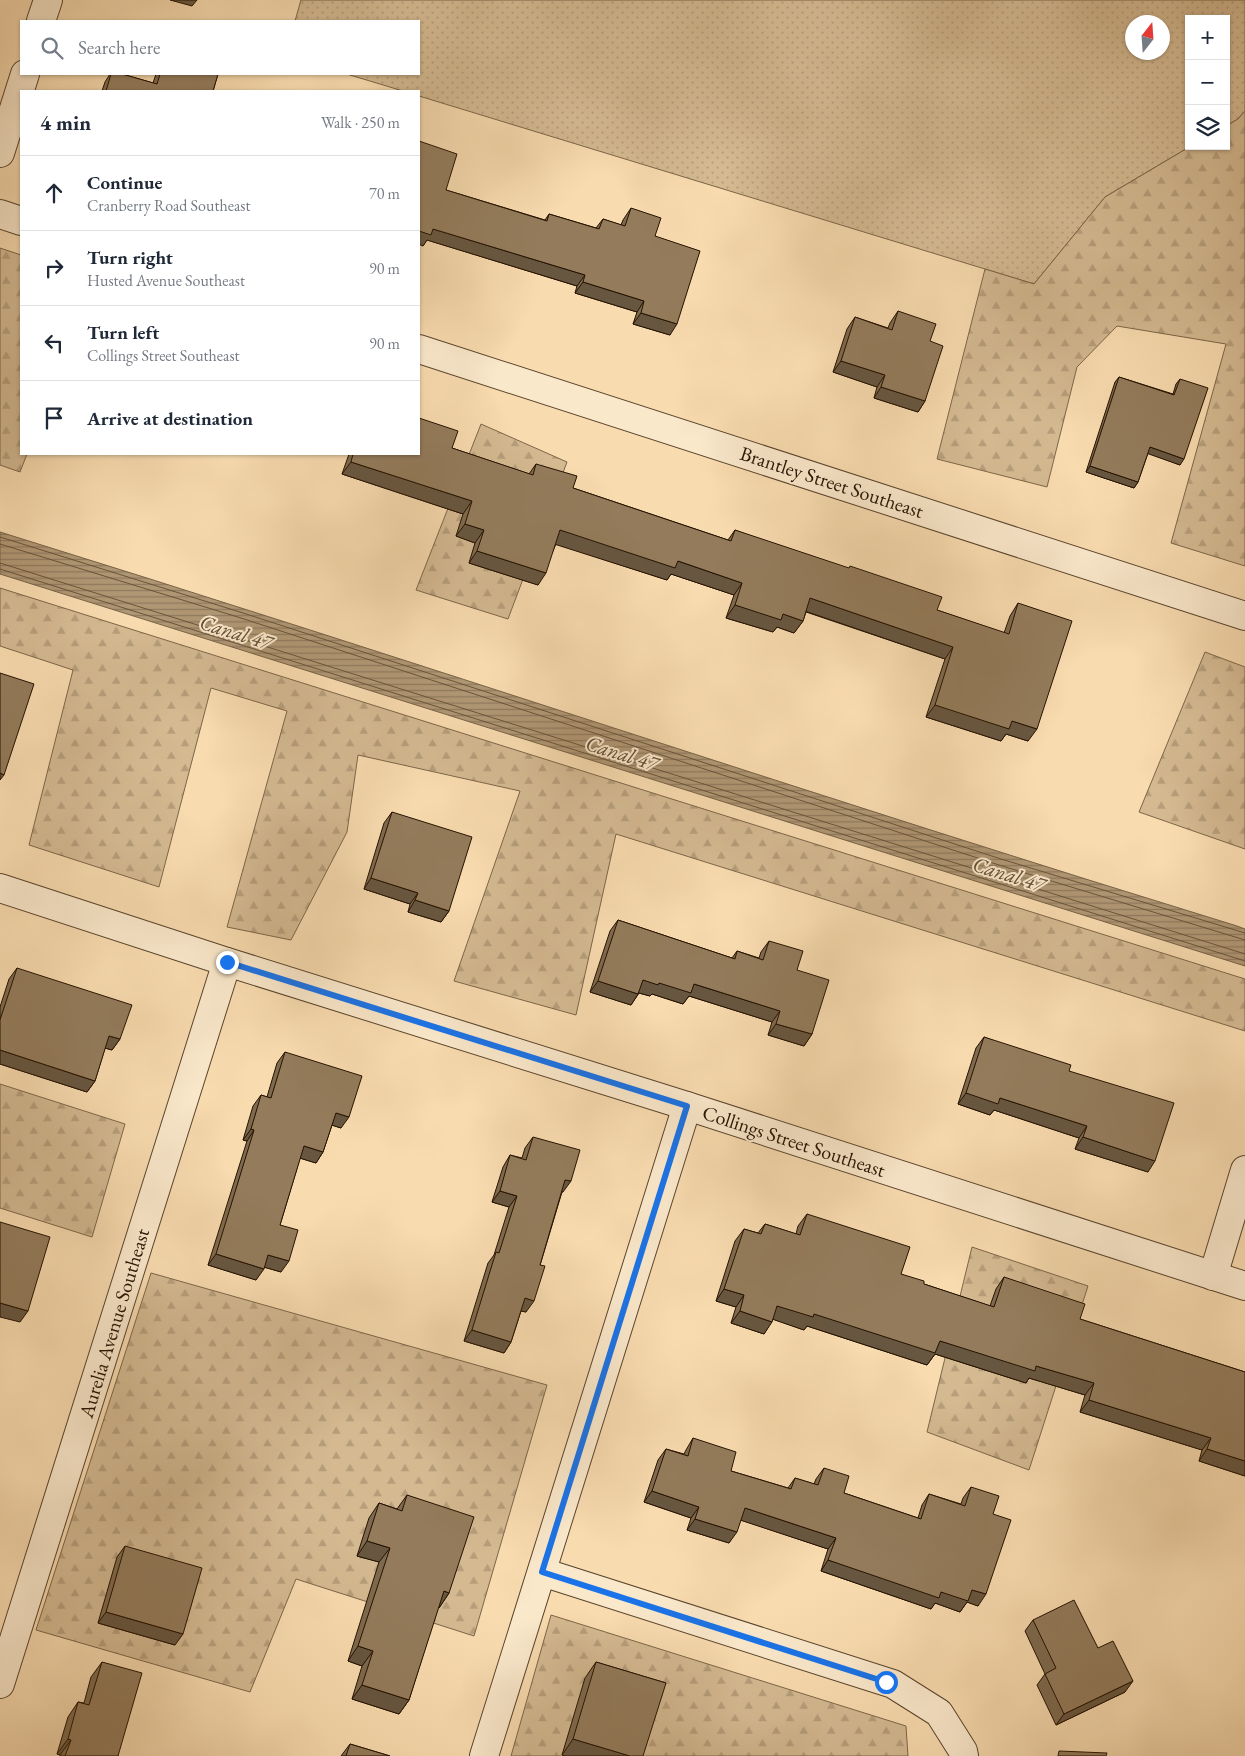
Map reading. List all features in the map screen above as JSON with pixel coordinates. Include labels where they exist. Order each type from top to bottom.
[{"type":"street","points":[[41,20],[48,0]]},
{"type":"street","points":[[0,153],[25,75]]},
{"type":"street","points":[[0,214],[20,221]]},
{"type":"street","name":"Brantley Street Southeast","points":[[420,349],[1245,616]]},
{"type":"street","name":"Collings Street Southeast","points":[[0,888],[227,962],[687,1106],[1245,1286]]},
{"type":"street","name":"Aurelia Avenue Southeast","points":[[0,1684],[227,962]]},
{"type":"street","points":[[484,1756],[687,1106]]},
{"type":"street","points":[[1213,1276],[1245,1170]]},
{"type":"street","points":[[542,1572],[893,1684],[939,1713],[964,1756]]},
{"type":"green space","points":[[301,0],[1245,0],[1245,111],[1238,119],[1230,124],[1230,15],[1185,15],[1185,150],[1105,197],[1034,284],[420,96],[420,90],[400,90],[351,75],[420,75],[420,20],[295,20]]},
{"type":"green space","points":[[1245,111],[1245,566],[1171,543],[1226,344],[1117,326],[1077,367],[1047,487],[937,459],[985,269],[1034,284],[1105,197],[1185,150],[1230,150],[1230,124],[1238,119]]},
{"type":"green space","points":[[0,248],[20,255],[20,455],[27,455],[20,472],[0,465]]},
{"type":"green space","points":[[481,424],[567,462],[508,619],[416,590]]},
{"type":"green space","points":[[0,588],[1245,979],[1245,1031],[616,834],[576,1015],[454,981],[520,791],[358,755],[347,832],[291,940],[227,927],[287,711],[211,688],[159,887],[29,845],[73,670],[0,646]]},
{"type":"green space","points":[[1205,652],[1245,667],[1245,849],[1139,812]]},
{"type":"green space","points":[[0,1084],[125,1124],[92,1237],[0,1208]]},
{"type":"green space","points":[[972,1247],[1088,1286],[1029,1470],[927,1432]]},
{"type":"green space","points":[[151,1273],[547,1385],[474,1636],[296,1579],[250,1692],[36,1630]]},
{"type":"green space","points":[[551,1615],[906,1726],[908,1756],[511,1756]]},
{"type":"water","name":"Canal 47","points":[[0,532],[155,580],[927,829],[1237,926],[1245,929],[1245,966],[0,574]]},
{"type":"building","points":[[111,75],[126,75],[157,84],[160,75],[218,75],[213,90],[106,90]]},
{"type":"building","points":[[420,141],[457,154],[446,190],[547,221],[549,214],[599,229],[603,219],[625,226],[631,208],[661,218],[655,236],[700,251],[677,324],[641,313],[644,301],[583,282],[585,275],[433,229],[431,235],[420,231]]},
{"type":"building","points":[[898,311],[936,324],[930,341],[943,346],[925,401],[881,387],[885,375],[841,361],[855,317],[892,330]]},
{"type":"building","points":[[1119,377],[1174,395],[1180,379],[1208,388],[1184,459],[1150,447],[1138,482],[1090,466]]},
{"type":"building","points":[[420,418],[458,431],[452,448],[533,475],[536,464],[577,476],[573,488],[731,541],[735,530],[849,568],[850,566],[942,597],[937,610],[1009,634],[1018,603],[1072,621],[1037,729],[1012,721],[1009,729],[935,705],[953,647],[810,598],[803,621],[783,614],[781,620],[735,605],[742,583],[678,561],[675,568],[560,530],[546,573],[477,551],[484,530],[465,524],[472,501],[351,462],[353,455],[420,455]]},
{"type":"building","points":[[0,673],[34,684],[4,775],[0,773]]},
{"type":"building","points":[[392,812],[472,837],[449,911],[415,900],[418,893],[371,878]]},
{"type":"building","points":[[618,920],[735,959],[737,951],[763,960],[769,941],[803,951],[797,970],[829,980],[812,1034],[776,1024],[780,1011],[694,984],[691,993],[643,980],[638,994],[598,981]]},
{"type":"building","points":[[17,968],[132,1005],[120,1039],[109,1036],[95,1081],[0,1050],[0,1020]]},
{"type":"building","points":[[984,1037],[1071,1065],[1069,1071],[1174,1103],[1155,1161],[1083,1137],[1087,1126],[1000,1098],[998,1104],[966,1093]]},
{"type":"building","points":[[285,1052],[362,1076],[349,1117],[336,1113],[323,1152],[304,1146],[280,1225],[298,1230],[289,1261],[268,1255],[264,1269],[216,1254],[254,1130],[251,1129],[261,1095],[271,1098]]},
{"type":"building","points":[[533,1137],[580,1150],[571,1181],[565,1180],[540,1265],[545,1266],[534,1301],[525,1298],[511,1342],[472,1330],[496,1252],[499,1253],[517,1196],[500,1191],[510,1155],[526,1160]]},
{"type":"building","points":[[807,1214],[910,1247],[901,1274],[924,1281],[924,1284],[994,1307],[1004,1277],[1085,1304],[1080,1319],[1245,1372],[1245,1461],[1207,1449],[1211,1438],[1089,1400],[1094,1383],[1036,1366],[1035,1371],[940,1341],[935,1353],[814,1314],[813,1317],[777,1306],[772,1322],[740,1311],[744,1295],[724,1289],[744,1229],[761,1234],[765,1224],[800,1235]]},
{"type":"building","points":[[0,1222],[50,1237],[28,1311],[0,1303]]},
{"type":"building","points":[[693,1438],[736,1452],[731,1471],[791,1489],[795,1478],[818,1485],[824,1468],[849,1476],[844,1493],[921,1519],[929,1494],[965,1506],[971,1487],[999,1496],[993,1514],[1011,1520],[986,1594],[972,1590],[968,1601],[941,1592],[939,1598],[828,1560],[836,1538],[745,1508],[737,1532],[695,1519],[699,1507],[652,1491],[666,1449],[688,1456]]},
{"type":"building","points":[[407,1495],[474,1517],[449,1593],[444,1591],[409,1700],[362,1685],[373,1651],[358,1646],[390,1548],[367,1541],[379,1503],[402,1511]]},
{"type":"building","points":[[125,1546],[202,1568],[183,1634],[106,1612]]},
{"type":"building","points":[[1074,1600],[1098,1648],[1113,1641],[1133,1681],[1064,1714],[1045,1674],[1056,1668],[1033,1620]]},
{"type":"building","points":[[102,1662],[142,1673],[118,1756],[65,1756],[71,1740],[68,1739],[78,1702],[89,1705]]},
{"type":"building","points":[[596,1662],[666,1683],[643,1756],[630,1756],[573,1739]]},
{"type":"building","points":[[350,1744],[390,1756],[346,1756]]},
{"type":"building","points":[[1059,1751],[1107,1753],[1106,1756],[1058,1756]]},
{"type":"route","points":[[227,962],[687,1106],[542,1572],[886,1682]]}]
